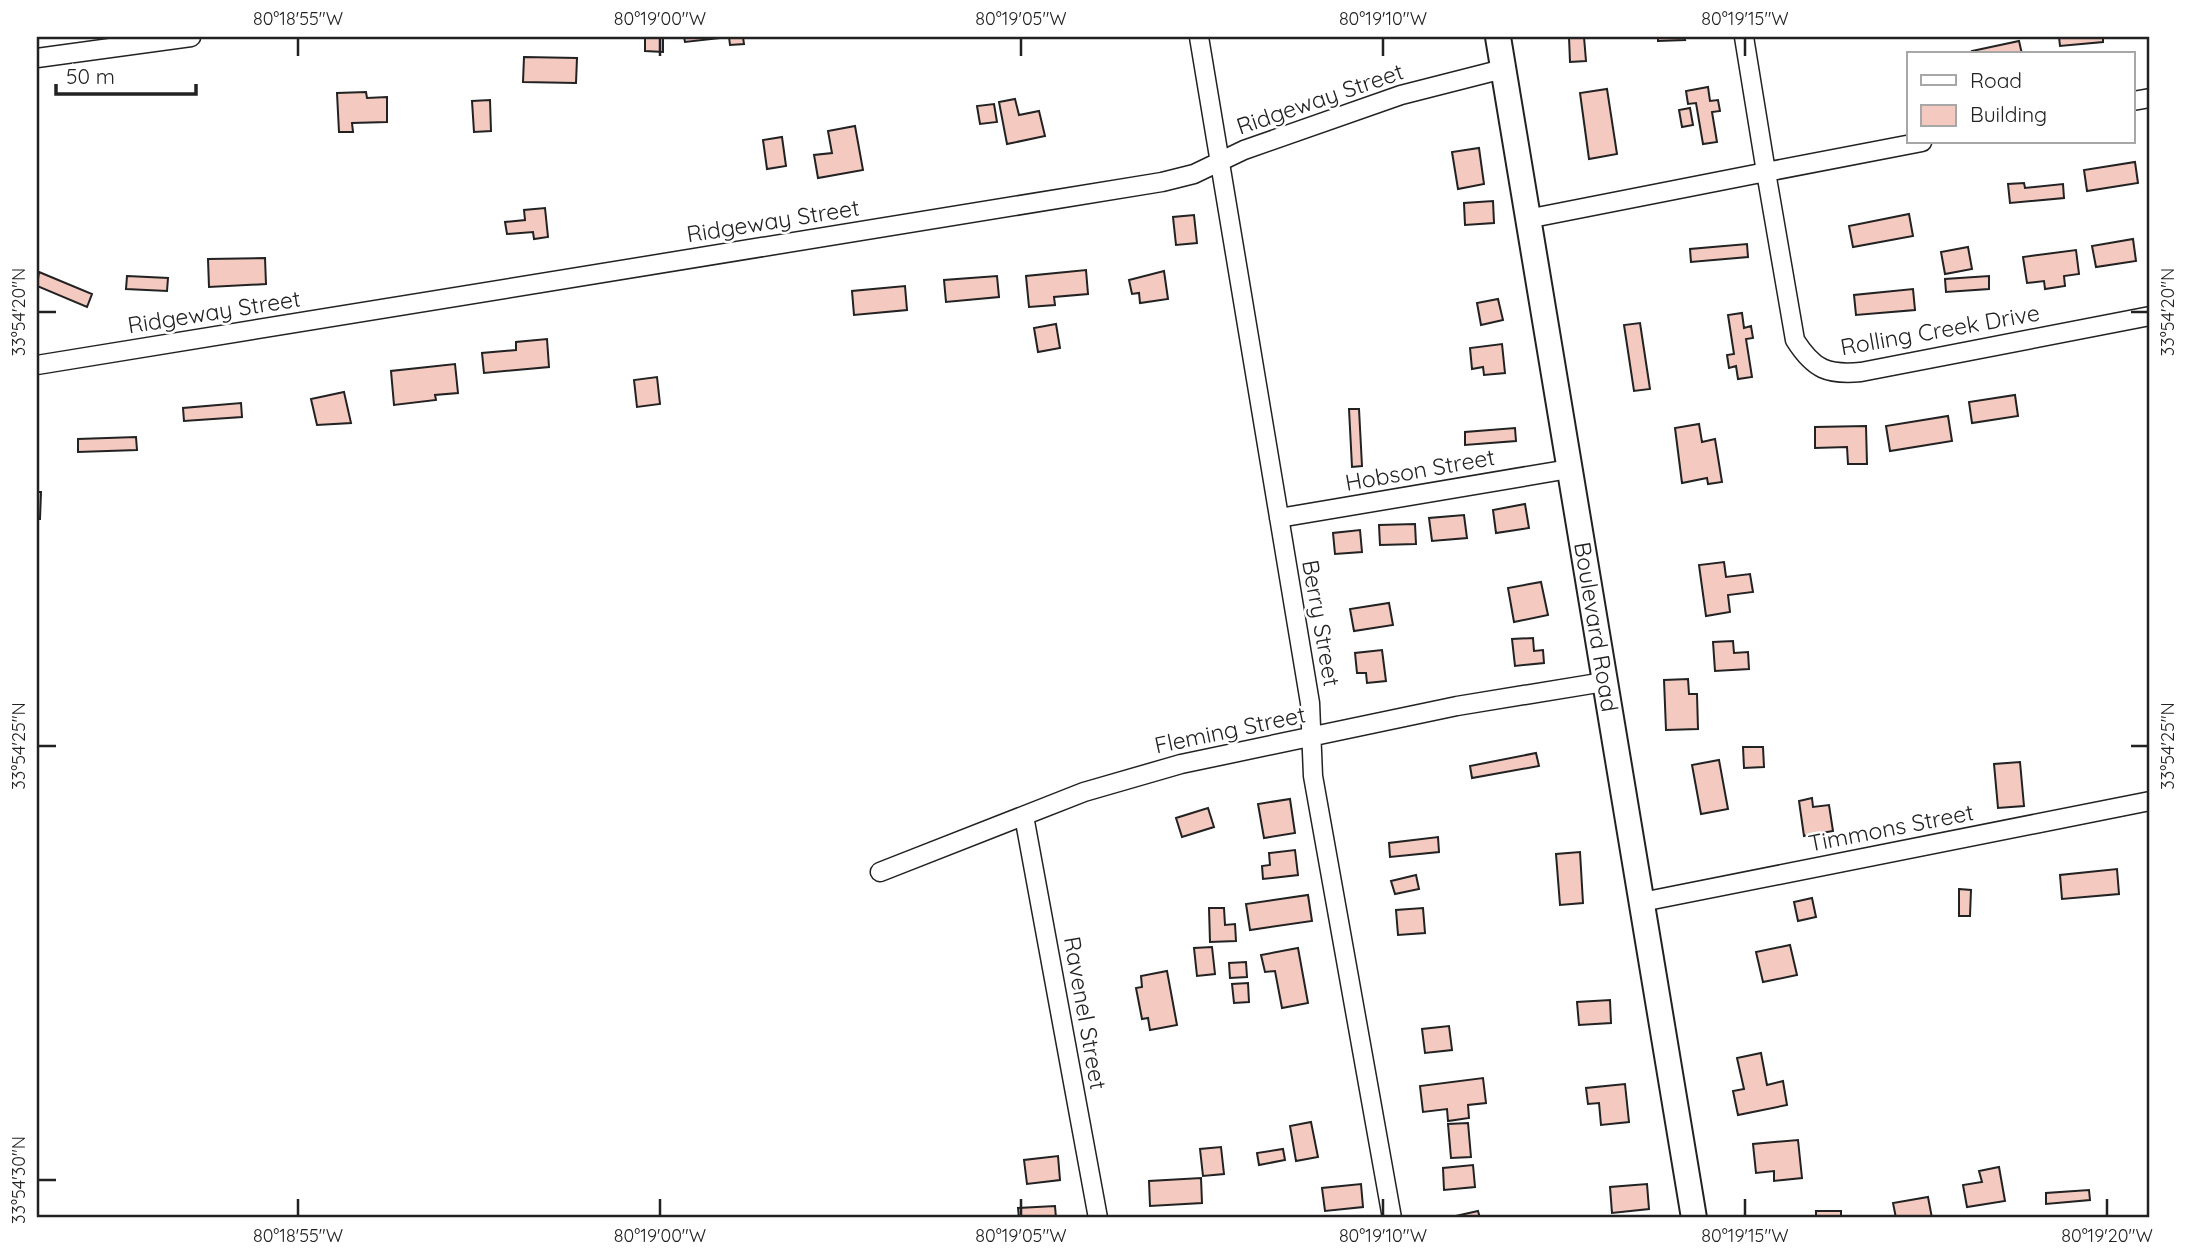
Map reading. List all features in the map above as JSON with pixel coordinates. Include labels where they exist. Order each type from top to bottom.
[{"type":"street","points":[[37,58],[191,37]]},
{"type":"street","name":"Berry Street","points":[[1199,37],[1310,704],[1313,776],[1392,1218]]},
{"type":"street","name":"Boulevard Road","points":[[1498,37],[1693,1218]]},
{"type":"street","name":"Rolling Creek Drive","points":[[1744,37],[1795,340],[1802,352],[1828,372],[1861,372],[2150,316]]},
{"type":"street","name":"Ridgeway Street","points":[[37,365],[1112,191],[1194,174],[1255,146],[1401,95],[1503,69]]},
{"type":"street","points":[[1527,219],[1912,144]]},
{"type":"street","name":"Hobson Street","points":[[1279,519],[1569,469]]},
{"type":"street","name":"Fleming Street","points":[[880,872],[1084,793],[1147,773],[1457,706],[1604,682]]},
{"type":"street","name":"Timmons Street","points":[[1642,902],[2150,801]]},
{"type":"street","name":"Ravenel Street","points":[[1024,816],[1098,1218]]},
{"type":"building","points":[[645,37],[663,37],[663,52],[645,51]]},
{"type":"building","points":[[684,37],[729,37],[685,42]]},
{"type":"building","points":[[729,37],[743,37],[744,44],[730,45]]},
{"type":"building","points":[[1569,37],[1584,37],[1586,61],[1570,62]]},
{"type":"building","points":[[1658,37],[1684,37],[1685,40],[1658,41]]},
{"type":"building","points":[[2059,37],[2103,37],[2103,42],[2060,46]]},
{"type":"building","points":[[2019,41],[2022,52],[1972,52]]},
{"type":"building","points":[[524,57],[577,58],[576,83],[523,82]]},
{"type":"building","points":[[1708,87],[1710,101],[1718,100],[1720,111],[1712,112],[1717,142],[1703,144],[1696,103],[1688,104],[1686,91]]},
{"type":"building","points":[[1607,89],[1617,154],[1589,159],[1580,93]]},
{"type":"building","points":[[366,92],[367,98],[387,97],[387,122],[352,123],[353,132],[339,132],[337,93]]},
{"type":"building","points":[[1015,99],[1019,115],[1039,111],[1045,136],[1007,144],[999,102]]},
{"type":"building","points":[[490,100],[491,131],[474,132],[472,101]]},
{"type":"building","points":[[994,104],[997,122],[980,124],[977,106]]},
{"type":"building","points":[[1690,108],[1693,125],[1682,127],[1679,110]]},
{"type":"building","points":[[855,126],[863,170],[818,178],[814,155],[832,153],[828,131]]},
{"type":"building","points":[[782,137],[786,166],[767,169],[763,140]]},
{"type":"building","points":[[1479,148],[1484,184],[1458,189],[1452,152]]},
{"type":"building","points":[[2135,162],[2138,183],[2087,191],[2084,170]]},
{"type":"building","points":[[2024,183],[2025,188],[2063,184],[2064,198],[2010,203],[2008,184]]},
{"type":"building","points":[[1493,201],[1494,223],[1465,225],[1464,203]]},
{"type":"building","points":[[545,208],[548,237],[534,239],[533,232],[507,234],[505,222],[525,220],[524,210]]},
{"type":"building","points":[[1909,214],[1913,236],[1853,247],[1849,226]]},
{"type":"building","points":[[1194,215],[1197,243],[1176,245],[1173,217]]},
{"type":"building","points":[[2133,239],[2136,261],[2096,267],[2092,246]]},
{"type":"building","points":[[1747,244],[1748,257],[1691,262],[1690,249]]},
{"type":"building","points":[[1968,247],[1972,269],[1945,274],[1941,252]]},
{"type":"building","points":[[2076,250],[2079,274],[2064,276],[2065,286],[2045,289],[2044,281],[2027,283],[2023,257]]},
{"type":"building","points":[[265,258],[266,284],[209,287],[208,259]]},
{"type":"building","points":[[1086,270],[1088,294],[1054,297],[1055,305],[1029,307],[1026,276]]},
{"type":"building","points":[[1164,271],[1168,299],[1140,303],[1139,293],[1132,294],[1129,280]]},
{"type":"building","points":[[39,272],[92,294],[87,307],[37,286]]},
{"type":"building","points":[[127,276],[168,278],[167,291],[126,289]]},
{"type":"building","points":[[997,276],[999,297],[946,302],[944,280]]},
{"type":"building","points":[[1989,276],[1989,289],[1946,292],[1945,279]]},
{"type":"building","points":[[905,286],[907,310],[854,315],[852,291]]},
{"type":"building","points":[[1913,289],[1915,310],[1856,315],[1854,295]]},
{"type":"building","points":[[1498,299],[1503,320],[1481,325],[1477,303]]},
{"type":"building","points":[[1742,313],[1744,328],[1751,326],[1753,338],[1746,339],[1752,377],[1738,379],[1736,366],[1729,368],[1727,355],[1734,354],[1728,315]]},
{"type":"building","points":[[1640,323],[1650,389],[1634,391],[1624,325]]},
{"type":"building","points":[[1056,324],[1060,348],[1038,352],[1034,328]]},
{"type":"building","points":[[547,339],[549,367],[484,373],[482,353],[516,350],[516,342]]},
{"type":"building","points":[[1502,344],[1505,373],[1484,375],[1483,367],[1472,369],[1470,348]]},
{"type":"building","points":[[455,364],[458,393],[435,395],[436,400],[394,405],[391,371]]},
{"type":"building","points":[[657,377],[660,404],[637,407],[634,380]]},
{"type":"building","points":[[344,392],[351,423],[317,425],[311,399]]},
{"type":"building","points":[[2015,395],[2018,416],[1972,423],[1969,402]]},
{"type":"building","points":[[241,403],[242,417],[184,421],[183,408]]},
{"type":"building","points":[[1349,409],[1359,409],[1362,466],[1352,467]]},
{"type":"building","points":[[1948,416],[1952,441],[1890,451],[1886,426]]},
{"type":"building","points":[[1699,424],[1702,442],[1715,439],[1722,482],[1708,484],[1707,478],[1682,483],[1675,428]]},
{"type":"building","points":[[1866,426],[1867,464],[1848,464],[1847,447],[1815,448],[1815,427]]},
{"type":"building","points":[[1515,428],[1516,441],[1465,445],[1465,432]]},
{"type":"building","points":[[136,437],[137,450],[78,452],[78,439]]},
{"type":"building","points":[[37,492],[41,492],[40,519],[37,519]]},
{"type":"building","points":[[1525,504],[1529,528],[1496,533],[1493,510]]},
{"type":"building","points":[[1464,515],[1467,538],[1432,541],[1429,518]]},
{"type":"building","points":[[1415,524],[1416,544],[1380,545],[1379,525]]},
{"type":"building","points":[[1360,530],[1362,552],[1335,554],[1333,533]]},
{"type":"building","points":[[1724,562],[1726,577],[1750,574],[1753,592],[1728,595],[1730,612],[1706,616],[1699,565]]},
{"type":"building","points":[[1541,582],[1548,615],[1514,622],[1508,588]]},
{"type":"building","points":[[1389,603],[1393,625],[1354,631],[1350,609]]},
{"type":"building","points":[[1533,638],[1534,651],[1543,650],[1544,663],[1515,666],[1512,639]]},
{"type":"building","points":[[1733,641],[1734,653],[1748,652],[1749,669],[1715,671],[1713,642]]},
{"type":"building","points":[[1382,650],[1386,681],[1367,683],[1366,673],[1357,673],[1355,653]]},
{"type":"building","points":[[1688,679],[1689,694],[1697,694],[1698,729],[1666,730],[1664,680]]},
{"type":"building","points":[[1743,747],[1763,747],[1764,767],[1744,768]]},
{"type":"building","points":[[1536,753],[1539,766],[1472,778],[1470,766]]},
{"type":"building","points":[[1719,760],[1728,809],[1701,814],[1692,765]]},
{"type":"building","points":[[2020,762],[2024,806],[1998,808],[1994,764]]},
{"type":"building","points":[[1812,798],[1813,807],[1829,805],[1833,831],[1804,836],[1799,801]]},
{"type":"building","points":[[1290,799],[1295,833],[1264,838],[1258,804]]},
{"type":"building","points":[[1208,808],[1214,827],[1182,837],[1176,818]]},
{"type":"building","points":[[1438,837],[1439,852],[1390,857],[1389,843]]},
{"type":"building","points":[[1295,850],[1298,875],[1263,879],[1262,866],[1270,865],[1269,853]]},
{"type":"building","points":[[1580,852],[1583,903],[1560,905],[1556,854]]},
{"type":"building","points":[[2117,869],[2119,894],[2062,899],[2060,875]]},
{"type":"building","points":[[1416,875],[1419,889],[1395,894],[1391,881]]},
{"type":"building","points":[[1959,889],[1971,890],[1970,916],[1959,916]]},
{"type":"building","points":[[1308,895],[1312,921],[1250,930],[1246,904]]},
{"type":"building","points":[[1812,898],[1816,917],[1798,921],[1794,902]]},
{"type":"building","points":[[1209,908],[1224,908],[1225,925],[1235,924],[1236,941],[1210,942]]},
{"type":"building","points":[[1423,908],[1425,933],[1398,935],[1396,910]]},
{"type":"building","points":[[1790,945],[1797,975],[1763,982],[1756,952]]},
{"type":"building","points":[[1212,947],[1215,974],[1197,976],[1194,948]]},
{"type":"building","points":[[1298,948],[1308,1003],[1282,1008],[1275,971],[1265,972],[1261,955]]},
{"type":"building","points":[[1246,962],[1247,977],[1230,978],[1229,963]]},
{"type":"building","points":[[1167,971],[1177,1025],[1150,1030],[1148,1018],[1142,1019],[1136,988],[1142,987],[1141,976]]},
{"type":"building","points":[[1248,983],[1249,1002],[1234,1003],[1232,984]]},
{"type":"building","points":[[1610,1000],[1611,1023],[1579,1025],[1577,1002]]},
{"type":"building","points":[[1449,1026],[1452,1050],[1425,1053],[1422,1029]]},
{"type":"building","points":[[1761,1053],[1767,1085],[1783,1081],[1787,1105],[1738,1115],[1733,1091],[1744,1089],[1737,1058]]},
{"type":"building","points":[[1483,1078],[1486,1103],[1468,1105],[1469,1118],[1448,1121],[1447,1109],[1423,1112],[1420,1086]]},
{"type":"building","points":[[1625,1084],[1629,1122],[1601,1125],[1599,1103],[1588,1104],[1586,1088]]},
{"type":"building","points":[[1311,1122],[1318,1157],[1296,1161],[1290,1126]]},
{"type":"building","points":[[1468,1123],[1471,1157],[1451,1158],[1448,1124]]},
{"type":"building","points":[[1798,1140],[1802,1178],[1774,1181],[1774,1171],[1756,1173],[1753,1144]]},
{"type":"building","points":[[1221,1147],[1224,1174],[1203,1176],[1200,1149]]},
{"type":"building","points":[[1283,1149],[1285,1160],[1259,1165],[1257,1153]]},
{"type":"building","points":[[1058,1156],[1060,1180],[1027,1184],[1024,1160]]},
{"type":"building","points":[[1473,1165],[1475,1187],[1444,1190],[1443,1168]]},
{"type":"building","points":[[1999,1167],[2005,1201],[1967,1207],[1963,1185],[1982,1182],[1979,1171]]},
{"type":"building","points":[[1201,1178],[1202,1203],[1150,1206],[1149,1181]]},
{"type":"building","points":[[1361,1184],[1363,1207],[1325,1211],[1322,1188]]},
{"type":"building","points":[[1647,1184],[1649,1209],[1612,1213],[1610,1187]]},
{"type":"building","points":[[2089,1190],[2090,1200],[2046,1204],[2046,1193]]},
{"type":"building","points":[[1928,1197],[1932,1218],[1896,1218],[1893,1203]]},
{"type":"building","points":[[1055,1206],[1056,1218],[1019,1218],[1018,1208]]},
{"type":"building","points":[[1478,1211],[1480,1218],[1451,1218],[1451,1217]]},
{"type":"building","points":[[1816,1211],[1841,1211],[1841,1218],[1816,1218]]}]
